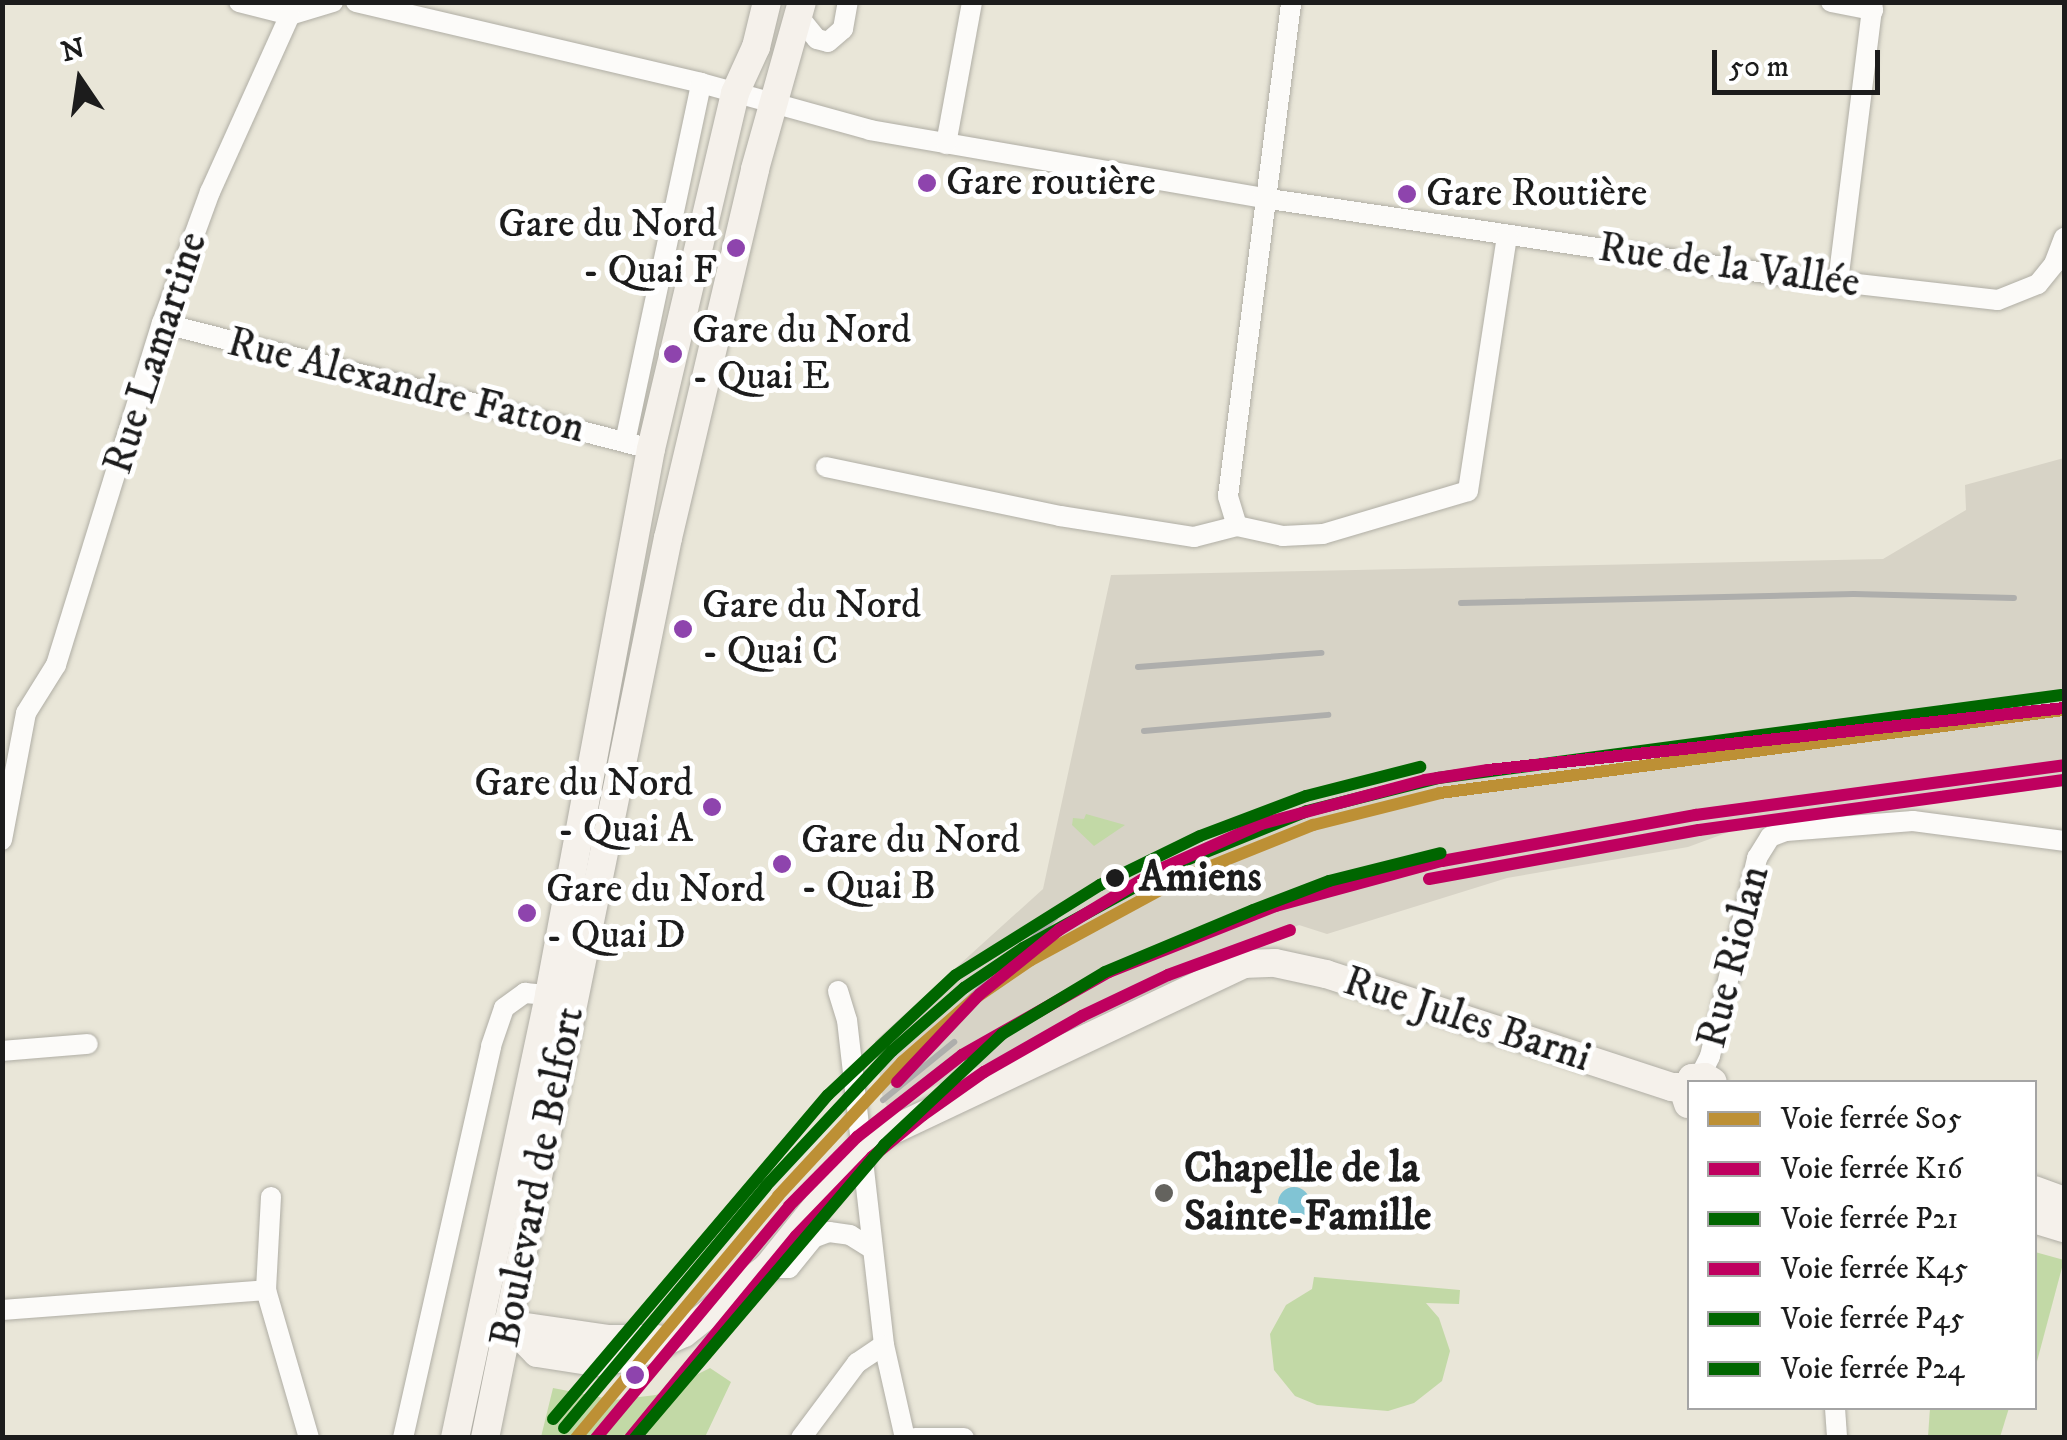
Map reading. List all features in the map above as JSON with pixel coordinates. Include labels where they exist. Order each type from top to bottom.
[{"type":"main road","name":"Boulevard de Belfort","points":[[455,1438],[537,994],[588,778],[638,446],[734,93],[756,47],[767,2]]},
{"type":"main road","name":"Boulevard de Belfort","points":[[485,1438],[668,538],[755,169],[800,10]]},
{"type":"main road","name":"Rue Jules Barni","points":[[862,1151],[889,1130],[1216,974],[1247,964],[1274,964],[1326,974],[1662,1084],[1687,1087]]},
{"type":"main road","points":[[478,1317],[609,1338],[673,1337],[720,1309],[767,1268],[862,1151]]},
{"type":"main road","points":[[2037,1191],[2064,1201]]},
{"type":"main road","points":[[2037,1220],[2064,1228]]},
{"type":"street","points":[[239,2],[290,16],[333,2]]},
{"type":"street","name":"Rue de la Vallée","points":[[356,2],[701,83],[774,106],[946,144],[1263,198],[1838,282],[1998,300],[2038,284],[2054,264],[2064,238]]},
{"type":"street","points":[[800,10],[816,39],[828,42],[843,29],[848,2]]},
{"type":"street","points":[[946,144],[972,2]]},
{"type":"street","points":[[1237,526],[1228,496],[1291,2]]},
{"type":"street","points":[[1832,2],[1873,6],[1838,282]]},
{"type":"street","name":"Rue Lamartine","points":[[2,840],[26,712],[56,665],[162,323],[210,192],[290,16]]},
{"type":"street","points":[[638,446],[701,83]]},
{"type":"street","points":[[826,467],[1194,537],[1237,526],[1283,536],[1323,534],[1468,490],[1507,235]]},
{"type":"street","name":"Rue Alexandre Fatton","points":[[162,323],[638,446]]},
{"type":"street","name":"Rue Riolan","points":[[1700,1080],[1710,1056],[1756,858],[1770,837],[1786,831],[1913,821],[2064,842]]},
{"type":"street","points":[[838,991],[847,1020],[884,1344],[906,1438]]},
{"type":"street","name":"Boulevard de Belfort","points":[[403,1438],[490,1046],[504,1008],[537,994]]},
{"type":"street","points":[[2,1051],[88,1044]]},
{"type":"street","points":[[271,1198],[266,1290],[310,1438]]},
{"type":"street","points":[[767,1268],[789,1268],[813,1238],[829,1232],[850,1235],[872,1249]]},
{"type":"street","points":[[2,1310],[266,1290]]},
{"type":"street","points":[[801,1438],[857,1363],[884,1344]]},
{"type":"street","points":[[1835,1410],[1837,1438]]},
{"type":"street","points":[[914,1438],[964,1438]]},
{"type":"shaded area","points":[[2064,458],[2064,786],[1737,829],[1688,847],[1507,878],[1327,934],[1299,925],[888,1107],[883,1100],[875,1041],[1043,889],[1111,575],[1883,559],[1966,510],[1965,485]]},
{"type":"green space","points":[[1086,814],[1125,825],[1094,846],[1072,825],[1073,818],[1084,819]]},
{"type":"green space","points":[[2037,1253],[2064,1260],[2037,1361]]},
{"type":"green space","points":[[1314,1277],[1460,1290],[1459,1304],[1426,1303],[1439,1318],[1450,1351],[1442,1381],[1414,1403],[1388,1411],[1317,1405],[1295,1396],[1274,1370],[1270,1334],[1286,1305],[1312,1289]]},
{"type":"green space","points":[[710,1368],[731,1382],[705,1437],[541,1437],[553,1388],[614,1400],[656,1395]]},
{"type":"green space","points":[[1930,1410],[2008,1410],[2000,1437],[1928,1437]]},
{"type":"water","points":[[1294,1187],[1306,1191],[1310,1203],[1306,1215],[1294,1219],[1282,1215],[1278,1203],[1282,1191]]},
{"type":"railway","points":[[1461,603],[1854,594],[2014,598]]},
{"type":"railway","points":[[1138,667],[1321,653]]},
{"type":"railway","points":[[1144,731],[1328,715]]},
{"type":"railway","points":[[902,1062],[1055,918]]},
{"type":"railway","points":[[883,1100],[954,1042]]},
{"type":"rail line","name":"P21","points":[[564,1428],[766,1186],[892,1051],[964,988],[1023,948],[1179,863],[1307,811],[1438,778],[2062,695]]},
{"type":"rail line","name":"K45","points":[[897,1082],[980,994],[1059,930],[1156,871],[1261,824],[1425,780],[1488,770],[2064,708]]},
{"type":"rail line","name":"S05","points":[[576,1438],[778,1196],[902,1062],[974,999],[1031,960],[1186,876],[1313,825],[1440,793],[2064,710]]},
{"type":"rail line","name":"K16","points":[[596,1438],[789,1206],[857,1137],[962,1055],[1109,972],[1276,906],[1442,861],[1696,815],[2064,765]]},
{"type":"rail line","name":"P45","points":[[553,1419],[828,1095],[956,975],[1100,885],[1200,836],[1306,796],[1420,767]]},
{"type":"rail line","name":"K45","points":[[1429,879],[1699,830],[2064,780]]},
{"type":"rail line","name":"P24","points":[[635,1438],[884,1145],[1002,1034],[1105,972],[1253,910],[1329,881],[1441,853]]},
{"type":"rail line","name":"K45","points":[[630,1438],[796,1236],[872,1157],[923,1115],[984,1072],[1082,1016],[1168,975],[1290,930]]},
{"type":"place","name":"Gare routière","points":[[927,183]]},
{"type":"place","name":"Gare Routière","points":[[1407,194]]},
{"type":"place","name":"Gare du Nord - Quai F","points":[[736,248]]},
{"type":"place","name":"Gare du Nord - Quai E","points":[[673,354]]},
{"type":"place","name":"Gare du Nord - Quai C","points":[[683,629]]},
{"type":"place","name":"Gare du Nord - Quai A","points":[[712,807]]},
{"type":"place","name":"Gare du Nord - Quai B","points":[[782,864]]},
{"type":"place","name":"Amiens","points":[[1115,878]]},
{"type":"place","name":"Gare du Nord - Quai D","points":[[527,913]]},
{"type":"place","name":"Chapelle de la Sainte-Famille","points":[[1164,1193]]}]
